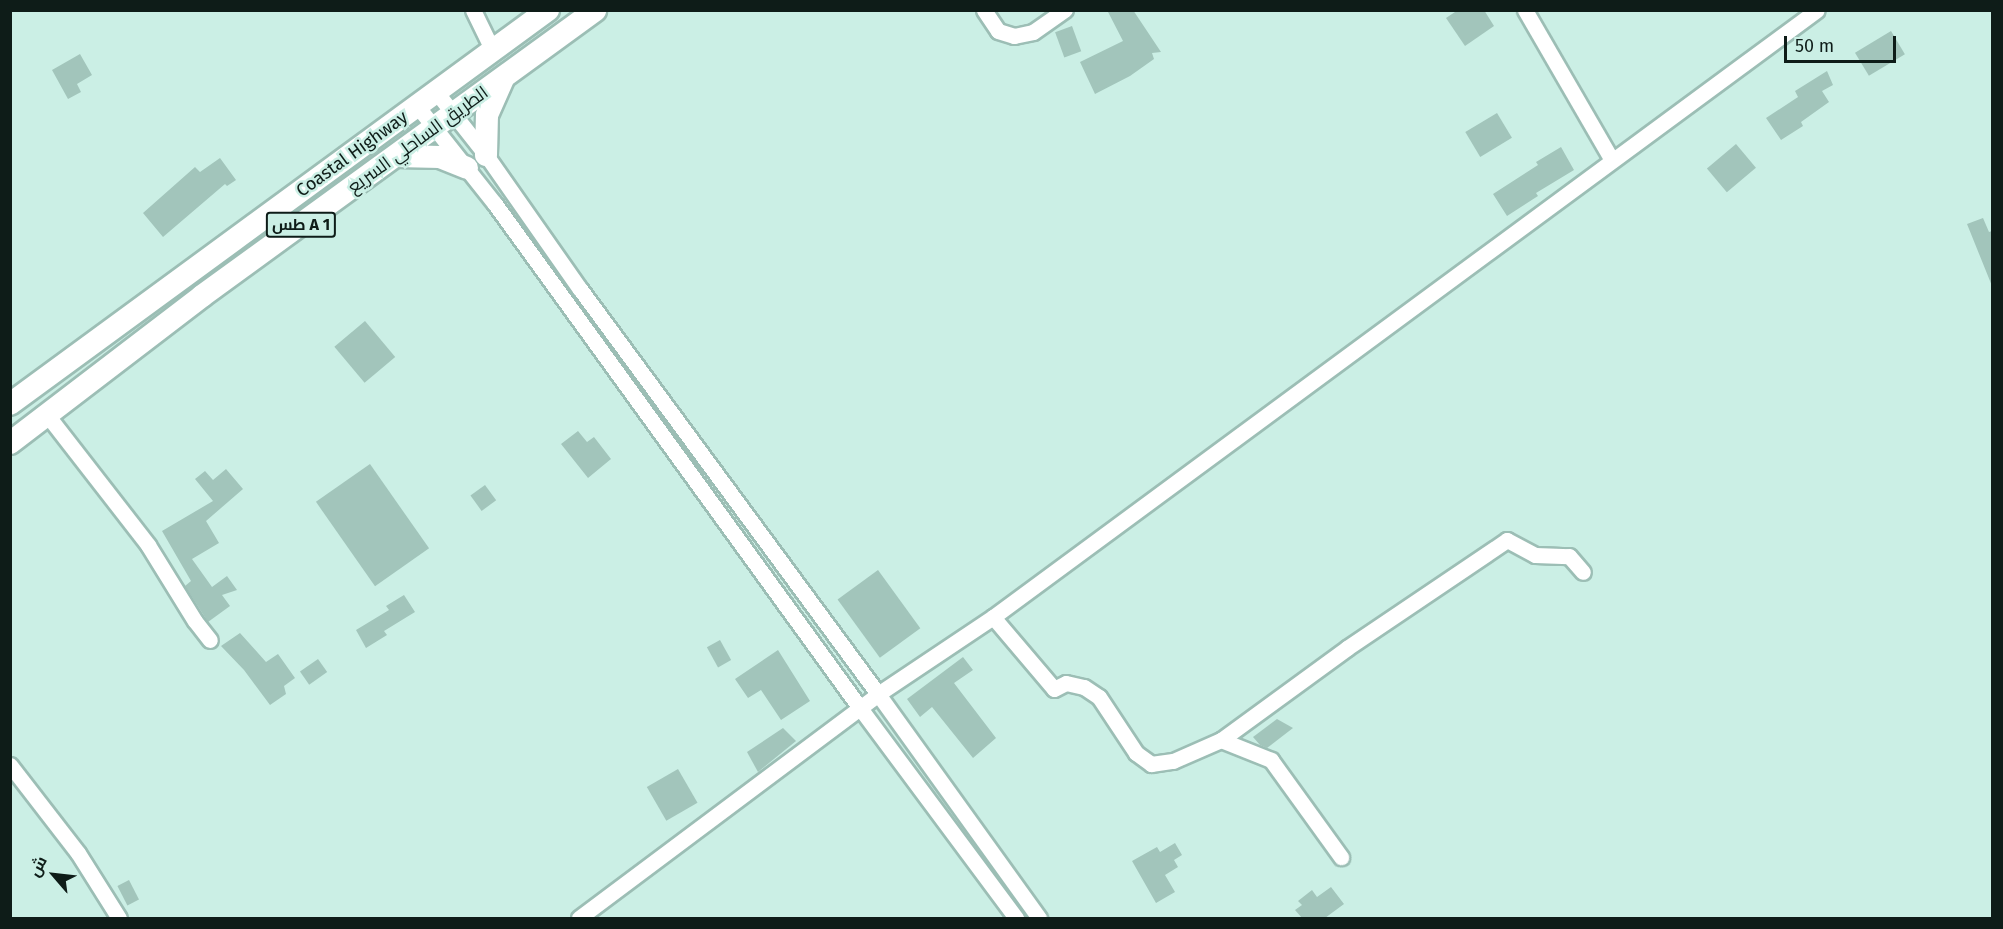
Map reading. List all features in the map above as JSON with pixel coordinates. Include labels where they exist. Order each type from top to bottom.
[{"type":"highway","name":"Coastal Highway","points":[[10,404],[548,10]]},
{"type":"highway","name":"الطريق الساحلي السريع","points":[[10,442],[48,416],[202,296],[595,10]]},
{"type":"highway","points":[[486,155],[487,115],[504,78]]},
{"type":"highway","points":[[397,156],[440,157],[467,168]]},
{"type":"street","points":[[473,10],[493,51]]},
{"type":"street","points":[[984,10],[998,31],[1014,36],[1033,33],[1065,10]]},
{"type":"street","points":[[1525,10],[1612,160]]},
{"type":"street","points":[[579,918],[878,694],[993,617],[1817,10]]},
{"type":"street","points":[[437,93],[486,155],[580,289],[878,694],[1039,918]]},
{"type":"street","points":[[418,106],[467,168],[860,708],[1016,918]]},
{"type":"street","points":[[563,299],[580,289]]},
{"type":"street","points":[[48,416],[148,545],[195,621],[210,640]]},
{"type":"street","points":[[993,617],[1054,689],[1066,683],[1084,687],[1099,696],[1136,753],[1151,764],[1173,761],[1221,740],[1347,648],[1508,540],[1535,555],[1569,556],[1583,572]]},
{"type":"street","points":[[771,585],[788,571]]},
{"type":"street","points":[[1221,740],[1271,760],[1341,857]]},
{"type":"street","points":[[10,765],[78,853],[119,918]]},
{"type":"street","points":[[976,865],[992,854]]},
{"type":"building","points":[[1107,10],[1133,10],[1161,52],[1152,53],[1154,59],[1130,76],[1095,94],[1080,62],[1123,41]]},
{"type":"building","points":[[1458,10],[1484,10],[1494,26],[1465,46],[1446,18]]},
{"type":"building","points":[[1072,26],[1081,51],[1064,58],[1055,32]]},
{"type":"building","points":[[1891,31],[1905,54],[1869,76],[1855,53]]},
{"type":"building","points":[[80,54],[92,75],[77,84],[81,92],[68,99],[52,70]]},
{"type":"building","points":[[1827,71],[1833,85],[1822,91],[1829,102],[1801,122],[1803,126],[1781,140],[1766,118],[1798,97],[1795,91]]},
{"type":"building","points":[[1497,113],[1512,138],[1480,157],[1465,132]]},
{"type":"building","points":[[1736,144],[1756,168],[1727,192],[1707,168]]},
{"type":"building","points":[[1561,147],[1574,170],[1536,193],[1538,196],[1507,216],[1493,194],[1538,165],[1536,162]]},
{"type":"building","points":[[220,158],[236,180],[227,186],[225,184],[163,237],[143,213],[195,167],[200,172]]},
{"type":"building","points":[[1983,218],[1989,232],[1992,231],[1992,286],[1967,224]]},
{"type":"building","points":[[365,321],[395,357],[365,383],[334,347]]},
{"type":"building","points":[[578,431],[587,442],[594,437],[611,459],[588,478],[561,444]]},
{"type":"building","points":[[370,464],[429,548],[375,586],[316,502]]},
{"type":"building","points":[[226,469],[243,489],[206,521],[219,543],[192,559],[212,587],[227,576],[237,590],[222,595],[230,606],[208,622],[185,586],[191,581],[162,531],[213,501],[195,479],[205,471],[213,480]]},
{"type":"building","points":[[485,485],[496,500],[482,511],[470,496]]},
{"type":"building","points":[[878,570],[920,628],[880,658],[838,599]]},
{"type":"building","points":[[404,595],[415,612],[384,631],[387,635],[366,648],[356,630],[389,610],[386,606]]},
{"type":"building","points":[[240,633],[266,662],[278,654],[295,678],[284,686],[286,694],[270,705],[244,670],[221,646]]},
{"type":"building","points":[[720,640],[731,660],[718,667],[707,647]]},
{"type":"building","points":[[778,650],[810,701],[781,720],[761,690],[748,698],[735,679]]},
{"type":"building","points":[[963,657],[973,670],[954,683],[996,738],[973,758],[932,707],[920,717],[907,699]]},
{"type":"building","points":[[318,659],[327,672],[309,685],[300,672]]},
{"type":"building","points":[[1277,719],[1293,728],[1267,748],[1260,745],[1253,737]]},
{"type":"building","points":[[783,728],[796,741],[758,772],[747,752]]},
{"type":"building","points":[[678,769],[698,803],[666,821],[647,787]]},
{"type":"building","points":[[1175,843],[1182,855],[1174,860],[1178,867],[1165,875],[1175,892],[1156,903],[1132,861],[1157,847],[1160,852]]},
{"type":"building","points":[[129,880],[139,900],[127,906],[117,886]]},
{"type":"building","points":[[1331,887],[1344,904],[1325,918],[1302,918],[1295,910],[1302,905],[1298,901],[1312,890],[1317,897]]}]
